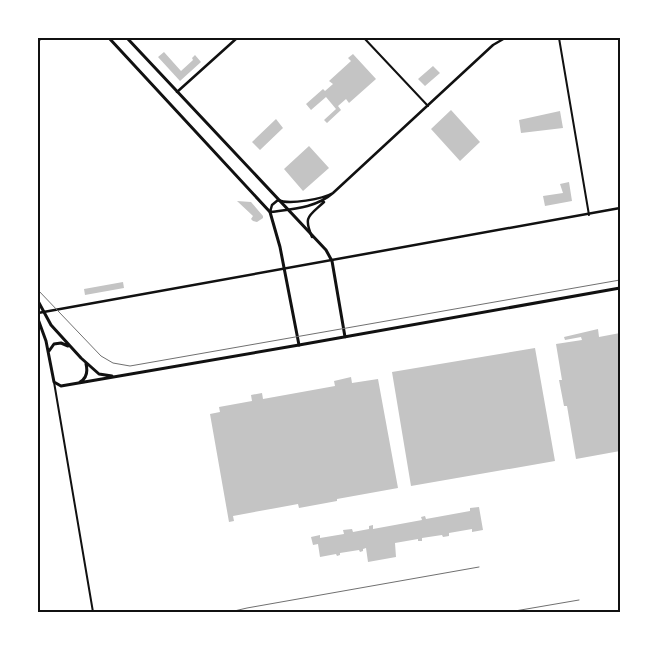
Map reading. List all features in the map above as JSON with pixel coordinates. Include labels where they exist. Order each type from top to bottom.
[{"type":"main road","points":[[109,38],[270,212],[275,226],[299,346]]},
{"type":"main road","points":[[127,38],[326,250],[332,261],[345,337]]},
{"type":"main road","points":[[38,318],[44,332],[54,382],[61,386],[299,346],[620,288]]},
{"type":"main road","points":[[38,301],[51,326],[86,363],[99,374],[123,376]]},
{"type":"main road","points":[[48,352],[51,346],[57,343],[71,347]]},
{"type":"main road","points":[[77,384],[85,378],[87,373],[86,363]]},
{"type":"street","points":[[38,41],[42,38]]},
{"type":"street","points":[[178,92],[237,38]]},
{"type":"street","points":[[364,38],[428,106]]},
{"type":"street","points":[[312,237],[306,224],[307,219],[493,45],[505,38]]},
{"type":"street","points":[[559,38],[589,215]]},
{"type":"street","points":[[327,199],[317,204],[270,212],[272,205],[278,200],[285,202],[325,197],[333,193]]},
{"type":"street","points":[[38,313],[620,208]]},
{"type":"street","points":[[54,382],[93,612]]},
{"type":"building","points":[[164,52],[181,71],[193,60],[192,58],[195,55],[201,62],[180,81],[158,57]]},
{"type":"building","points":[[353,54],[376,79],[349,103],[346,99],[338,106],[341,110],[327,123],[324,120],[336,109],[326,97],[311,110],[306,104],[323,89],[325,91],[333,84],[329,81],[351,61],[348,58]]},
{"type":"building","points":[[433,66],[440,73],[425,86],[418,79]]},
{"type":"building","points":[[451,110],[480,142],[460,161],[431,129]]},
{"type":"building","points":[[560,111],[563,128],[521,133],[519,120]]},
{"type":"building","points":[[276,119],[283,128],[260,150],[252,142]]},
{"type":"building","points":[[309,146],[329,168],[303,191],[284,169]]},
{"type":"building","points":[[569,182],[572,201],[545,206],[543,196],[563,193],[560,184]]},
{"type":"building","points":[[237,201],[251,202],[263,218],[257,222],[253,221],[251,219],[253,216]]},
{"type":"building","points":[[123,282],[124,288],[85,295],[84,289]]},
{"type":"building","points":[[598,329],[599,337],[620,333],[620,451],[576,459],[567,406],[564,406],[559,380],[562,380],[556,344],[582,340],[581,337],[565,340],[564,337]]},
{"type":"building","points":[[535,348],[555,461],[411,486],[392,372]]},
{"type":"building","points":[[351,377],[352,383],[378,379],[398,488],[299,508],[298,504],[233,516],[234,521],[229,522],[210,414],[220,412],[219,407],[252,401],[251,395],[262,393],[263,399],[335,386],[334,381]]},
{"type":"building","points":[[479,507],[483,530],[472,532],[472,529],[449,533],[449,536],[443,537],[442,535],[422,538],[422,541],[418,541],[418,539],[395,543],[396,557],[368,562],[366,548],[360,552],[359,550],[340,553],[337,556],[336,554],[320,557],[318,544],[313,545],[311,537],[320,535],[320,538],[344,534],[343,530],[352,529],[353,532],[369,529],[369,526],[373,525],[373,529],[422,520],[421,517],[425,516],[426,519],[470,511],[470,508]]},
{"type":"tram line","points":[[38,290],[101,356],[113,363],[130,366],[620,280]]},
{"type":"railway","points":[[230,612],[479,567]]},
{"type":"railway","points":[[509,612],[579,600]]}]
